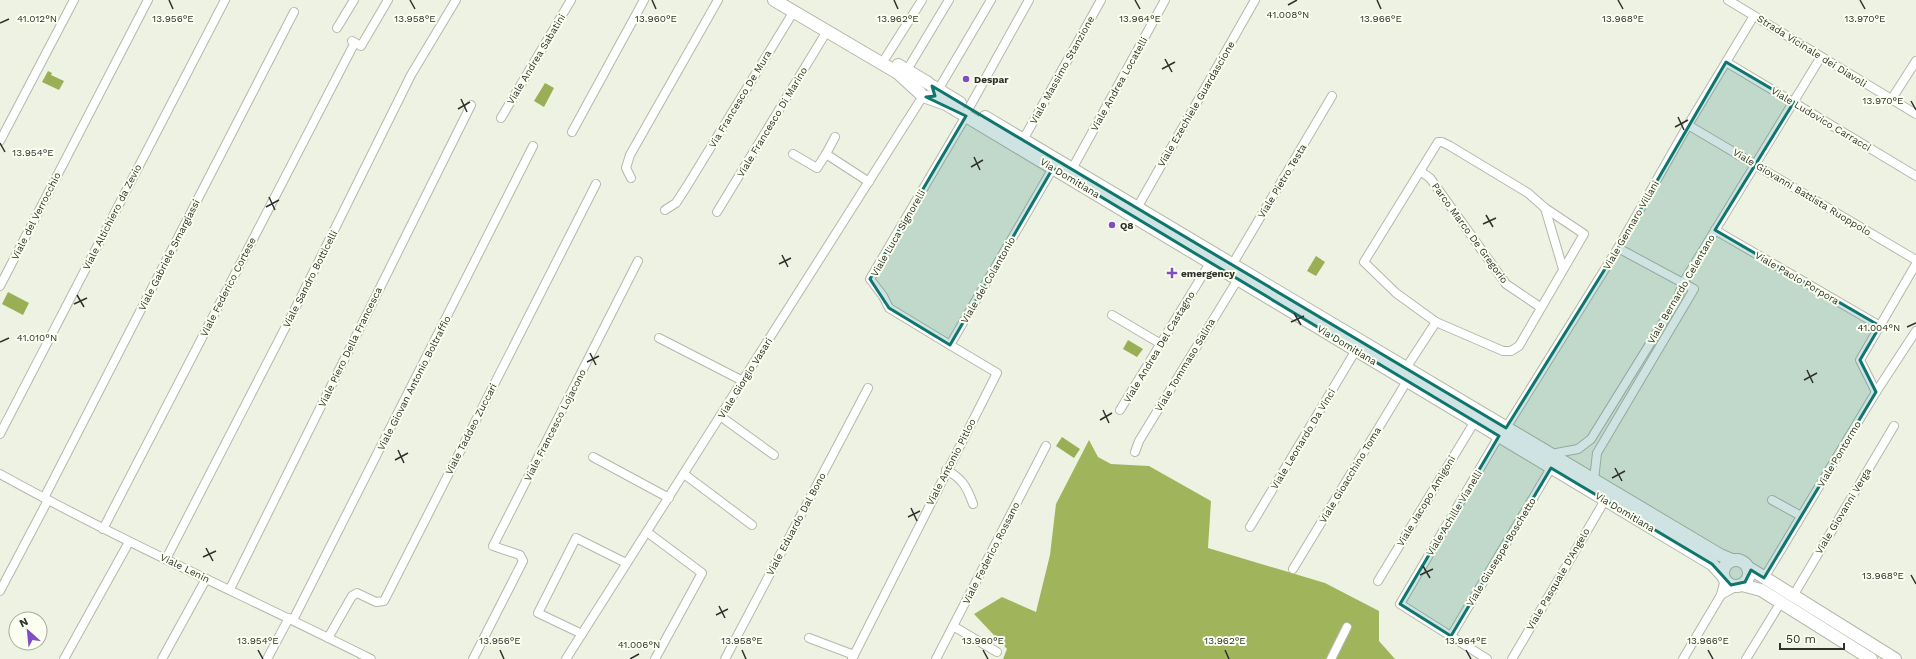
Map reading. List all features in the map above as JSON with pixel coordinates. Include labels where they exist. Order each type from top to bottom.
[{"type":"main road","name":"Via Domitiana","points":[[774,0],[792,6],[886,57],[906,70],[928,91]]},
{"type":"main road","name":"Via Domitiana","points":[[792,6],[827,31],[928,91],[1023,140],[1406,368],[1503,432],[1551,468],[1712,564],[1724,577]]},
{"type":"main road","name":"Via Domitiana","points":[[968,112],[1053,168],[1475,421],[1551,454],[1720,555],[1732,560]]},
{"type":"main road","points":[[1865,657],[1761,590],[1729,584],[1724,577],[1724,568],[1732,560],[1740,560],[1748,568],[1895,659]]},
{"type":"main road","points":[[1740,585],[1749,576],[1748,568]]},
{"type":"street","points":[[0,141],[74,0]]},
{"type":"street","name":"Viale del Verrocchio","points":[[0,286],[148,0]]},
{"type":"street","name":"Viale Altichiero da Zevio","points":[[0,434],[225,0]]},
{"type":"street","points":[[337,28],[354,0]]},
{"type":"street","name":"Viale Federico Cortese","points":[[102,529],[353,44],[361,46],[388,0]]},
{"type":"street","name":"Viale Sandro Botticelli","points":[[166,559],[299,301],[411,75],[456,0]]},
{"type":"street","name":"Viale Andrea Sabatini","points":[[501,118],[570,0]]},
{"type":"street","points":[[572,132],[644,0]]},
{"type":"street","points":[[631,178],[626,168],[630,155],[718,0]]},
{"type":"street","points":[[886,57],[922,0]]},
{"type":"street","points":[[906,70],[949,0]]},
{"type":"street","name":"Viale Giorgio Vasari","points":[[566,659],[868,182],[928,91],[991,0]]},
{"type":"street","points":[[968,112],[1029,0]]},
{"type":"street","name":"Viale Massimo Stanzione","points":[[1023,140],[1101,0]]},
{"type":"street","name":"Viale Andrea Locatelli","points":[[1072,169],[1165,0]]},
{"type":"street","name":"Viale Ezechiele Guardascione","points":[[1137,208],[1255,0]]},
{"type":"street","name":"Strada Vicinale dei Diavoli","points":[[1728,0],[1916,114]]},
{"type":"street","name":"Via Francesco De Mura","points":[[665,210],[676,203],[687,186],[792,6]]},
{"type":"street","name":"Viale Gabriele Smargiassi","points":[[0,591],[294,12]]},
{"type":"street","name":"Viale Gennaro Villani","points":[[1503,432],[1618,248],[1688,125],[1752,19]]},
{"type":"street","name":"Viale Francesco Di Marino","points":[[717,212],[827,31]]},
{"type":"street","name":"Viale Bernardo Celentano","points":[[1551,454],[1578,450],[1592,439],[1677,300],[1683,283],[1819,60]]},
{"type":"street","points":[[1891,100],[1916,61]]},
{"type":"street","name":"Viale Ludovico Carracci","points":[[1726,62],[1916,176]]},
{"type":"street","name":"Viale Pietro Testa","points":[[1232,265],[1332,96]]},
{"type":"street","name":"Viale Piero Della Francesca","points":[[230,589],[470,105]]},
{"type":"street","name":"Viale Luca Signorelli","points":[[950,346],[889,308],[883,296],[870,279],[968,112]]},
{"type":"street","name":"Viale Giovanni Battista Ruoppolo","points":[[1688,125],[1916,260]]},
{"type":"street","points":[[793,154],[817,168],[835,137]]},
{"type":"street","points":[[1438,142],[1442,142],[1528,193],[1544,208],[1584,234],[1540,307],[1519,346],[1511,351],[1503,351],[1436,322],[1396,293],[1364,262],[1438,142]]},
{"type":"street","name":"Viale Giovan Antonio Boltraffio","points":[[266,659],[291,619],[532,146]]},
{"type":"street","points":[[826,154],[868,182]]},
{"type":"street","name":"Viale del Colantonio","points":[[950,346],[1053,168]]},
{"type":"street","name":"Parco Marco De Gregorio","points":[[1420,171],[1430,178],[1506,284],[1540,307]]},
{"type":"street","name":"Viale Taddeo Zuccari","points":[[328,638],[352,596],[357,593],[376,602],[384,601],[596,184]]},
{"type":"street","points":[[1544,208],[1563,269]]},
{"type":"street","name":"Viale Paolo Porpora","points":[[1715,230],[1880,326]]},
{"type":"street","points":[[1618,248],[1683,283]]},
{"type":"street","name":"Viale Francesco Lojacono","points":[[473,659],[523,561],[520,555],[493,546],[638,261]]},
{"type":"street","name":"Viale Andrea Del Castagno","points":[[1120,410],[1210,263]]},
{"type":"street","points":[[1876,392],[1860,360],[1916,264]]},
{"type":"street","name":"Viale Tommaso Salina","points":[[1135,452],[1139,441],[1238,279]]},
{"type":"street","name":"Viale Bernardo Celentano","points":[[1594,480],[1597,452],[1694,290],[1683,283]]},
{"type":"street","points":[[1112,315],[1161,344]]},
{"type":"street","points":[[1406,368],[1436,322]]},
{"type":"street","name":"Viale Pontormo","points":[[1764,578],[1876,392],[1916,331]]},
{"type":"street","points":[[659,338],[743,381]]},
{"type":"street","points":[[1908,344],[1916,349]]},
{"type":"street","name":"Viale Antonio Pitloo","points":[[853,657],[946,470],[997,373],[950,346]]},
{"type":"street","name":"Viale Leonardo Da Vinci","points":[[1250,527],[1356,350]]},
{"type":"street","name":"Viale Gioacchino Toma","points":[[1293,569],[1407,381]]},
{"type":"street","name":"Viale Eduardo Dal Bono","points":[[725,659],[868,388]]},
{"type":"street","points":[[720,416],[774,455]]},
{"type":"street","name":"Viale Jacopo Amigoni","points":[[1378,581],[1475,421]]},
{"type":"street","name":"Viale Giovanni Verga","points":[[1793,596],[1894,426]]},
{"type":"street","name":"Viale Achille Vianelli","points":[[1487,659],[1400,604],[1503,432]]},
{"type":"street","name":"Viale Federico Rossano","points":[[936,659],[1046,446]]},
{"type":"street","points":[[593,457],[669,498]]},
{"type":"street","name":"Viale Giuseppe Boschetto","points":[[1451,636],[1551,468]]},
{"type":"street","points":[[946,470],[958,476],[968,490],[973,504]]},
{"type":"street","name":"Viale Lenin","points":[[0,474],[102,529],[230,589],[370,659]]},
{"type":"street","points":[[684,474],[752,525]]},
{"type":"street","name":"Viale Pasquale D'Angelo","points":[[1512,659],[1605,500]]},
{"type":"street","points":[[1772,500],[1801,516]]},
{"type":"street","points":[[647,532],[702,572],[655,659]]},
{"type":"street","points":[[582,634],[538,612],[576,538],[626,563]]},
{"type":"street","points":[[64,659],[129,542]]},
{"type":"street","points":[[1683,659],[1721,595],[1724,577]]},
{"type":"street","points":[[162,659],[206,579]]},
{"type":"street","points":[[1721,595],[1740,585]]},
{"type":"street","points":[[1746,659],[1781,602]]},
{"type":"street","points":[[953,626],[997,652]]},
{"type":"street","points":[[1331,659],[1348,627]]},
{"type":"street","points":[[808,638],[853,657]]},
{"type":"highlighted area","points":[[1726,62],[1794,102],[1715,230],[1880,326],[1860,360],[1876,392],[1764,578],[1751,570],[1745,582],[1731,585],[1712,564],[1551,468],[1451,636],[1400,604],[1499,436],[1053,168],[950,345],[889,308],[870,279],[966,116],[926,97],[935,96],[932,86],[1506,428],[1618,248]]},
{"type":"shaded area","points":[[48,71],[52,73],[51,75],[64,81],[59,90],[42,82]]},
{"type":"shaded area","points":[[545,83],[554,88],[544,107],[534,101]]},
{"type":"shaded area","points":[[1316,256],[1325,262],[1316,276],[1307,271]]},
{"type":"shaded area","points":[[8,292],[29,303],[23,315],[2,304]]},
{"type":"shaded area","points":[[1128,340],[1143,349],[1137,357],[1123,349]]},
{"type":"shaded area","points":[[1062,437],[1080,449],[1074,458],[1056,446]]},
{"type":"shaded area","points":[[1089,440],[1098,457],[1111,464],[1149,466],[1211,501],[1208,548],[1325,583],[1379,611],[1379,641],[1395,659],[1003,659],[1007,649],[974,614],[1002,597],[1036,612],[1050,555],[1056,504]]},
{"type":"place","name":"Despar","points":[[966,79]]},
{"type":"place","name":"Q8","points":[[1112,225]]},
{"type":"place","name":"emergency","points":[[1172,273]]}]
